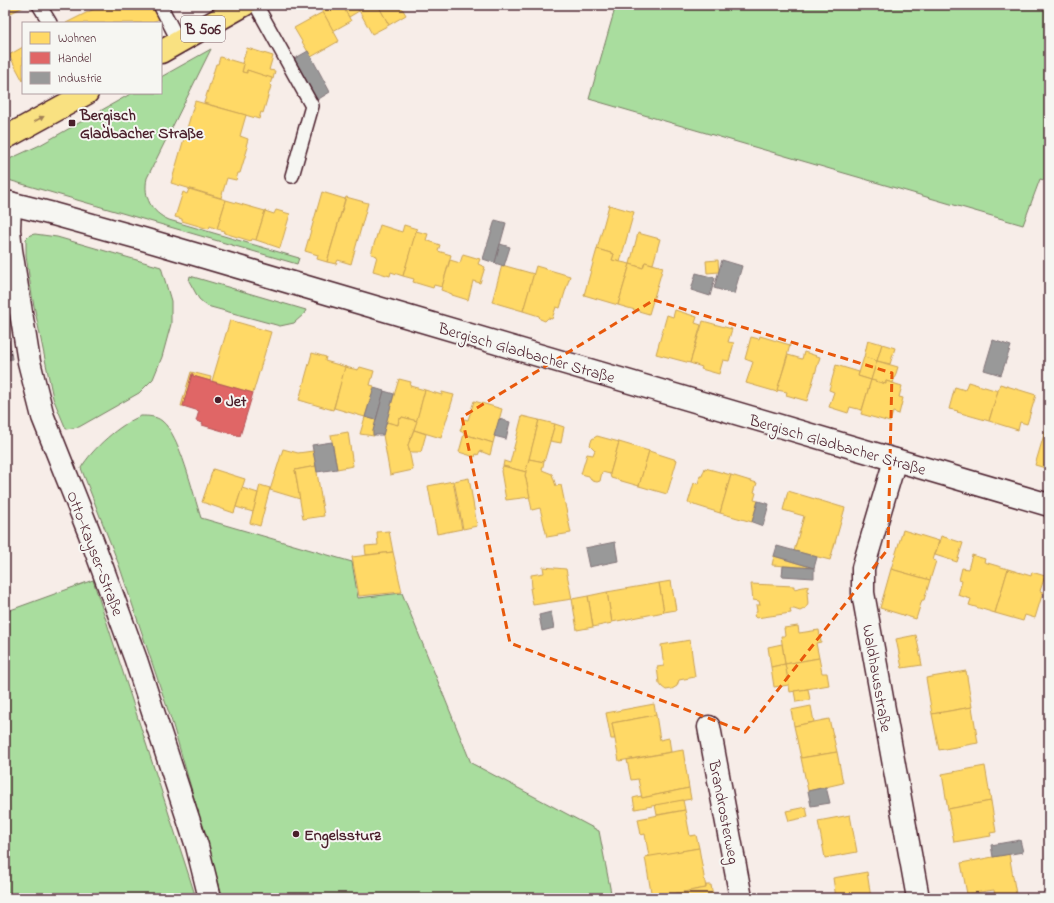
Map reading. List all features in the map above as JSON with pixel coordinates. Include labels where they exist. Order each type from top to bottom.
[{"type":"main road","name":"B 506","points":[[170,47],[244,5]]},
{"type":"main road","points":[[5,138],[85,94]]},
{"type":"street","name":"Bergisch Gladbacher Straße","points":[[8,203],[128,235],[1049,505]]},
{"type":"street","name":"Otto-Kayser-Straße","points":[[8,203],[11,250],[29,362],[43,417],[89,532],[136,660],[197,846],[210,898]]},
{"type":"street","name":"Waldhausstraße","points":[[895,460],[863,568],[863,593],[918,898]]},
{"type":"street","name":"Brandrosterweg","points":[[709,727],[741,898]]},
{"type":"lane","points":[[39,5],[49,22]]},
{"type":"lane","points":[[160,5],[170,47]]},
{"type":"lane","points":[[256,5],[312,106],[292,176]]},
{"type":"highlighted area","points":[[654,300],[892,373],[888,549],[745,732],[510,643],[462,417]]},
{"type":"green space","points":[[616,5],[1049,5],[1049,181],[1040,179],[1023,225],[589,99]]},
{"type":"green space","points":[[211,49],[147,178],[147,198],[153,208],[157,213],[169,220],[299,258],[297,264],[5,179],[5,161],[40,145],[130,94],[162,94],[162,76]]},
{"type":"green space","points":[[35,234],[57,237],[161,267],[171,301],[171,324],[162,357],[153,379],[139,393],[79,427],[66,429],[53,398],[32,296],[26,255],[26,239],[30,235]]},
{"type":"green space","points":[[190,276],[306,310],[304,314],[294,323],[280,326],[207,306],[199,299],[189,281]]},
{"type":"green space","points":[[141,416],[157,418],[169,428],[175,439],[190,480],[201,518],[352,562],[358,598],[402,593],[471,763],[599,831],[612,898],[223,898],[172,722],[119,565],[81,468],[92,453],[107,438],[124,425]]},
{"type":"green space","points":[[93,580],[196,898],[5,898],[5,612]]},
{"type":"building: Wohnen","points":[[5,5],[27,5],[5,16]]},
{"type":"building: Wohnen","points":[[102,5],[152,5],[159,19],[153,22],[68,22]]},
{"type":"building: Wohnen","points":[[325,5],[342,5],[351,21],[333,31],[320,7]]},
{"type":"building: Wohnen","points":[[342,5],[356,5],[359,11],[349,17]]},
{"type":"building: Wohnen","points":[[356,5],[378,5],[389,25],[372,34]]},
{"type":"building: Wohnen","points":[[378,5],[400,5],[406,15],[389,25]]},
{"type":"building: Wohnen","points":[[323,12],[339,41],[311,57],[294,28]]},
{"type":"building: Wohnen","points":[[22,48],[22,79],[9,55]]},
{"type":"building: Wohnen","points":[[247,48],[273,56],[269,70],[275,71],[273,79],[247,70],[247,73],[242,72],[244,64],[242,63]]},
{"type":"building: Wohnen","points":[[220,57],[244,64],[242,72],[247,73],[247,70],[272,78],[263,113],[261,112],[259,119],[204,103],[216,64],[218,64]]},
{"type":"building: Wohnen","points":[[195,101],[246,115],[240,136],[248,139],[246,146],[248,147],[240,173],[238,173],[236,180],[227,178],[221,198],[171,183]]},
{"type":"building: Wohnen","points":[[189,189],[226,200],[217,229],[210,226],[209,229],[182,221],[182,219],[175,217],[183,192],[187,194]]},
{"type":"building: Wohnen","points":[[322,192],[345,199],[327,262],[317,259],[318,255],[305,251]]},
{"type":"building: Wohnen","points":[[346,197],[368,203],[351,264],[338,260],[336,264],[327,262]]},
{"type":"building: Wohnen","points":[[226,200],[265,211],[256,240],[252,239],[251,241],[224,233],[225,231],[217,229]]},
{"type":"building: Wohnen","points":[[609,205],[634,212],[620,262],[612,260],[614,254],[597,249]]},
{"type":"building: Wohnen","points":[[276,210],[290,214],[280,248],[256,240],[265,211],[274,214]]},
{"type":"building: Wohnen","points":[[380,225],[402,232],[404,225],[417,229],[403,276],[391,272],[390,276],[373,271],[377,256],[371,254]]},
{"type":"building: Wohnen","points":[[416,231],[428,234],[426,240],[440,245],[438,251],[451,255],[442,287],[434,285],[433,288],[413,282],[414,279],[403,276]]},
{"type":"building: Wohnen","points":[[638,233],[660,239],[653,264],[645,262],[643,268],[630,264]]},
{"type":"building: Wohnen","points":[[597,249],[614,254],[612,260],[630,264],[618,305],[584,295]]},
{"type":"building: Wohnen","points":[[463,254],[480,259],[478,264],[485,267],[480,283],[473,281],[468,300],[441,290],[450,260],[460,263]]},
{"type":"building: Wohnen","points":[[718,260],[719,272],[707,273],[706,261]]},
{"type":"building: Wohnen","points":[[645,262],[663,267],[649,314],[618,305],[630,264],[643,268]]},
{"type":"building: Wohnen","points":[[502,265],[534,274],[523,311],[492,302]]},
{"type":"building: Wohnen","points":[[536,266],[570,276],[560,308],[556,307],[552,319],[548,318],[545,321],[540,319],[539,316],[523,311]]},
{"type":"building: Wohnen","points":[[675,310],[697,317],[695,323],[701,325],[690,363],[656,354],[667,315],[673,317]]},
{"type":"building: Wohnen","points":[[230,320],[271,332],[253,393],[212,381]]},
{"type":"building: Wohnen","points":[[703,321],[732,329],[728,342],[734,343],[729,361],[723,360],[719,374],[701,369],[702,367],[690,363]]},
{"type":"building: Wohnen","points":[[760,336],[790,345],[777,392],[746,383],[753,362],[745,359],[751,337],[759,339]]},
{"type":"building: Wohnen","points":[[868,340],[882,344],[877,361],[864,357]]},
{"type":"building: Wohnen","points":[[882,344],[895,348],[890,364],[877,361]]},
{"type":"building: Wohnen","points":[[804,352],[820,357],[807,401],[786,395],[787,392],[777,390],[788,355],[802,359]]},
{"type":"building: Wohnen","points":[[312,353],[326,357],[325,361],[346,367],[333,410],[299,400]]},
{"type":"building: Wohnen","points":[[864,357],[877,361],[871,380],[858,376]]},
{"type":"building: Wohnen","points":[[877,361],[898,367],[893,383],[886,381],[886,384],[871,380]]},
{"type":"building: Wohnen","points":[[836,365],[859,372],[858,376],[871,380],[862,410],[850,407],[848,413],[829,407],[834,392],[829,390]]},
{"type":"building: Wohnen","points":[[345,367],[358,370],[360,367],[374,371],[370,385],[374,386],[365,417],[334,408]]},
{"type":"building: Wohnen","points":[[191,372],[211,377],[210,381],[193,376],[192,374],[183,406],[181,406]]},
{"type":"building: Wohnen","points":[[399,379],[411,382],[410,386],[425,390],[417,421],[402,417],[399,419],[398,425],[386,422]]},
{"type":"building: Wohnen","points":[[871,380],[886,384],[886,381],[902,386],[899,397],[903,398],[899,414],[893,412],[890,422],[861,414]]},
{"type":"building: Wohnen","points":[[968,382],[998,391],[989,421],[949,409],[955,387],[965,390]]},
{"type":"building: Wohnen","points":[[1000,384],[1036,395],[1027,424],[1020,422],[1018,430],[989,421]]},
{"type":"building: Wohnen","points":[[425,390],[442,395],[442,392],[454,395],[441,438],[414,430]]},
{"type":"building: Wohnen","points":[[474,401],[502,409],[493,443],[464,434],[460,431],[464,419],[468,420]]},
{"type":"building: Wohnen","points":[[522,416],[539,420],[526,472],[503,466],[504,461],[510,463]]},
{"type":"building: Wohnen","points":[[365,417],[376,420],[373,431],[374,436],[360,434]]},
{"type":"building: Wohnen","points":[[402,417],[417,421],[408,445],[413,470],[390,475],[383,435],[386,422],[398,425],[399,419]]},
{"type":"building: Wohnen","points":[[1049,418],[1049,469],[1035,465]]},
{"type":"building: Wohnen","points":[[539,420],[555,424],[544,462],[529,459]]},
{"type":"building: Wohnen","points":[[555,424],[564,427],[561,443],[550,441]]},
{"type":"building: Wohnen","points":[[414,430],[426,434],[421,452],[410,452],[408,445]]},
{"type":"building: Wohnen","points":[[348,432],[353,466],[337,469],[331,435]]},
{"type":"building: Wohnen","points":[[464,434],[493,443],[490,455],[480,451],[475,457],[459,452]]},
{"type":"building: Wohnen","points":[[597,436],[619,442],[610,474],[602,472],[600,481],[597,482],[592,481],[589,476],[581,474],[587,454],[593,455],[595,450],[590,445],[592,439]]},
{"type":"building: Wohnen","points":[[619,442],[649,451],[639,486],[611,478],[610,474]]},
{"type":"building: Wohnen","points":[[283,449],[298,453],[313,451],[316,466],[295,470],[300,499],[270,490]]},
{"type":"building: Wohnen","points":[[649,451],[677,460],[667,494],[639,486]]},
{"type":"building: Wohnen","points":[[529,459],[544,462],[542,470],[552,474],[556,486],[561,485],[571,533],[547,537],[540,508],[532,510],[525,475]]},
{"type":"building: Wohnen","points":[[316,466],[324,516],[303,519],[295,470]]},
{"type":"building: Wohnen","points":[[503,466],[526,472],[525,475],[530,497],[506,500],[501,471]]},
{"type":"building: Wohnen","points":[[705,468],[731,475],[720,513],[688,503],[694,483],[698,484],[700,476],[702,476]]},
{"type":"building: Wohnen","points":[[213,469],[245,479],[234,513],[202,502]]},
{"type":"building: Wohnen","points":[[731,475],[757,483],[754,492],[756,493],[754,500],[758,501],[752,522],[720,513]]},
{"type":"building: Wohnen","points":[[469,478],[477,526],[463,529],[454,481]]},
{"type":"building: Wohnen","points":[[453,481],[462,529],[437,534],[428,486]]},
{"type":"building: Wohnen","points":[[260,485],[270,488],[260,526],[250,523]]},
{"type":"building: Wohnen","points":[[242,488],[258,493],[253,512],[236,507]]},
{"type":"building: Wohnen","points":[[788,491],[845,508],[830,560],[794,551],[804,516],[783,510]]},
{"type":"building: Wohnen","points":[[903,530],[939,541],[933,560],[936,561],[930,580],[891,569]]},
{"type":"building: Wohnen","points":[[389,531],[393,552],[366,555],[365,546],[378,545],[377,532]]},
{"type":"building: Wohnen","points":[[941,536],[963,543],[957,562],[935,555]]},
{"type":"building: Wohnen","points":[[393,552],[402,592],[359,596],[352,557]]},
{"type":"building: Wohnen","points":[[972,555],[985,559],[984,562],[1008,569],[995,613],[969,605],[971,599],[958,595],[962,581],[959,580],[962,568],[968,569]]},
{"type":"building: Wohnen","points":[[774,556],[814,568],[772,565]]},
{"type":"building: Wohnen","points":[[543,567],[566,569],[572,599],[533,605],[530,588],[532,588],[531,575],[544,573]]},
{"type":"building: Wohnen","points":[[891,569],[930,580],[916,619],[880,608]]},
{"type":"building: Wohnen","points":[[1008,569],[1031,576],[1032,572],[1045,576],[1040,591],[1043,592],[1035,618],[1025,615],[1023,621],[995,613]]},
{"type":"building: Wohnen","points":[[671,581],[676,610],[664,612],[659,583]]},
{"type":"building: Wohnen","points":[[659,583],[664,612],[612,622],[607,592]]},
{"type":"building: Wohnen","points":[[751,584],[794,586],[794,589],[808,586],[808,604],[806,608],[800,611],[790,609],[791,613],[756,618],[754,616],[757,611],[756,605],[760,605],[759,601],[753,600]]},
{"type":"building: Wohnen","points":[[607,592],[612,623],[593,627],[588,596]]},
{"type":"building: Wohnen","points":[[588,596],[593,627],[577,630],[572,599]]},
{"type":"building: Wohnen","points":[[798,626],[799,633],[819,630],[821,642],[816,643],[819,658],[785,664],[781,636],[785,636],[784,628]]},
{"type":"building: Wohnen","points":[[916,635],[922,665],[902,668],[896,639]]},
{"type":"building: Wohnen","points":[[690,640],[695,677],[679,680],[677,686],[666,690],[659,683],[657,667],[664,666],[661,645]]},
{"type":"building: Wohnen","points":[[782,644],[785,664],[771,667],[768,647]]},
{"type":"building: Wohnen","points":[[819,658],[822,673],[827,673],[829,685],[790,692],[785,664]]},
{"type":"building: Wohnen","points":[[785,664],[789,685],[774,687],[771,667]]},
{"type":"building: Wohnen","points":[[966,671],[972,707],[932,714],[926,678]]},
{"type":"building: Wohnen","points":[[808,689],[810,700],[796,702],[794,691]]},
{"type":"building: Wohnen","points":[[654,704],[656,715],[612,723],[615,739],[611,739],[606,713]]},
{"type":"building: Wohnen","points":[[811,706],[814,722],[794,726],[791,710]]},
{"type":"building: Wohnen","points":[[972,707],[978,743],[939,750],[932,714]]},
{"type":"building: Wohnen","points":[[656,715],[660,740],[669,738],[671,752],[619,761],[612,723]]},
{"type":"building: Wohnen","points":[[829,719],[837,752],[801,758],[794,726]]},
{"type":"building: Wohnen","points":[[683,750],[689,788],[642,798],[638,779],[631,780],[627,760]]},
{"type":"building: Wohnen","points":[[837,752],[843,783],[808,791],[801,758]]},
{"type":"building: Wohnen","points":[[985,766],[991,801],[948,809],[942,774]]},
{"type":"building: Wohnen","points":[[689,788],[691,799],[635,809],[633,798],[641,796],[642,798]]},
{"type":"building: Wohnen","points":[[683,800],[685,810],[657,815],[655,805]]},
{"type":"building: Wohnen","points":[[991,801],[996,832],[990,833],[991,836],[954,842],[948,809]]},
{"type":"building: Wohnen","points":[[806,807],[808,817],[789,821],[786,811]]},
{"type":"building: Wohnen","points":[[685,810],[690,836],[696,835],[699,848],[649,857],[645,834],[641,835],[638,819]]},
{"type":"building: Wohnen","points":[[850,815],[857,852],[825,858],[818,821]]},
{"type":"building: Wohnen","points":[[1049,823],[1049,834],[1046,835],[1044,824]]},
{"type":"building: Wohnen","points":[[699,848],[706,888],[661,896],[661,898],[652,898],[645,857]]},
{"type":"building: Wohnen","points":[[1009,854],[1016,894],[995,897],[994,890],[967,894],[961,863]]},
{"type":"building: Wohnen","points":[[867,872],[871,898],[836,898],[833,878]]},
{"type":"building: Wohnen","points":[[706,885],[711,885],[713,896],[701,898],[661,898],[661,896],[706,888]]},
{"type":"building: Handel","name":"Jet","points":[[192,374],[193,376],[253,393],[240,436],[202,425],[203,423],[196,421],[199,411],[183,406]]},
{"type":"building: Industrie","points":[[308,51],[330,92],[317,100],[294,59]]},
{"type":"building: Industrie","points":[[495,220],[506,223],[495,263],[483,259]]},
{"type":"building: Industrie","points":[[500,244],[510,247],[504,266],[495,263]]},
{"type":"building: Industrie","points":[[722,260],[742,266],[734,294],[714,288]]},
{"type":"building: Industrie","points":[[696,273],[715,278],[710,296],[691,290]]},
{"type":"building: Industrie","points":[[9,340],[12,359],[5,361],[5,341]]},
{"type":"building: Industrie","points":[[993,340],[1011,346],[1001,375],[984,370]]},
{"type":"building: Industrie","points":[[374,388],[384,391],[376,420],[365,417]]},
{"type":"building: Industrie","points":[[384,391],[394,394],[383,435],[373,435],[373,431]]},
{"type":"building: Industrie","points":[[499,419],[510,422],[506,439],[494,436]]},
{"type":"building: Industrie","points":[[332,442],[337,469],[317,472],[312,445]]},
{"type":"building: Industrie","points":[[758,501],[769,504],[763,526],[752,522]]},
{"type":"building: Industrie","points":[[615,542],[618,561],[589,567],[585,548]]},
{"type":"building: Industrie","points":[[777,546],[817,557],[814,568],[774,556]]},
{"type":"building: Industrie","points":[[783,566],[814,568],[814,578],[782,576]]},
{"type":"building: Industrie","points":[[551,612],[554,628],[542,631],[539,615]]},
{"type":"building: Industrie","points":[[826,787],[830,803],[811,806],[808,791]]},
{"type":"building: Industrie","points":[[1020,840],[1023,852],[993,857],[991,845]]},
{"type":"place","name":"Bergisch Gladbacher Straße","points":[[72,123]]},
{"type":"place","name":"Jet","points":[[218,400]]},
{"type":"place","name":"Engelssturz","points":[[296,834]]}]
